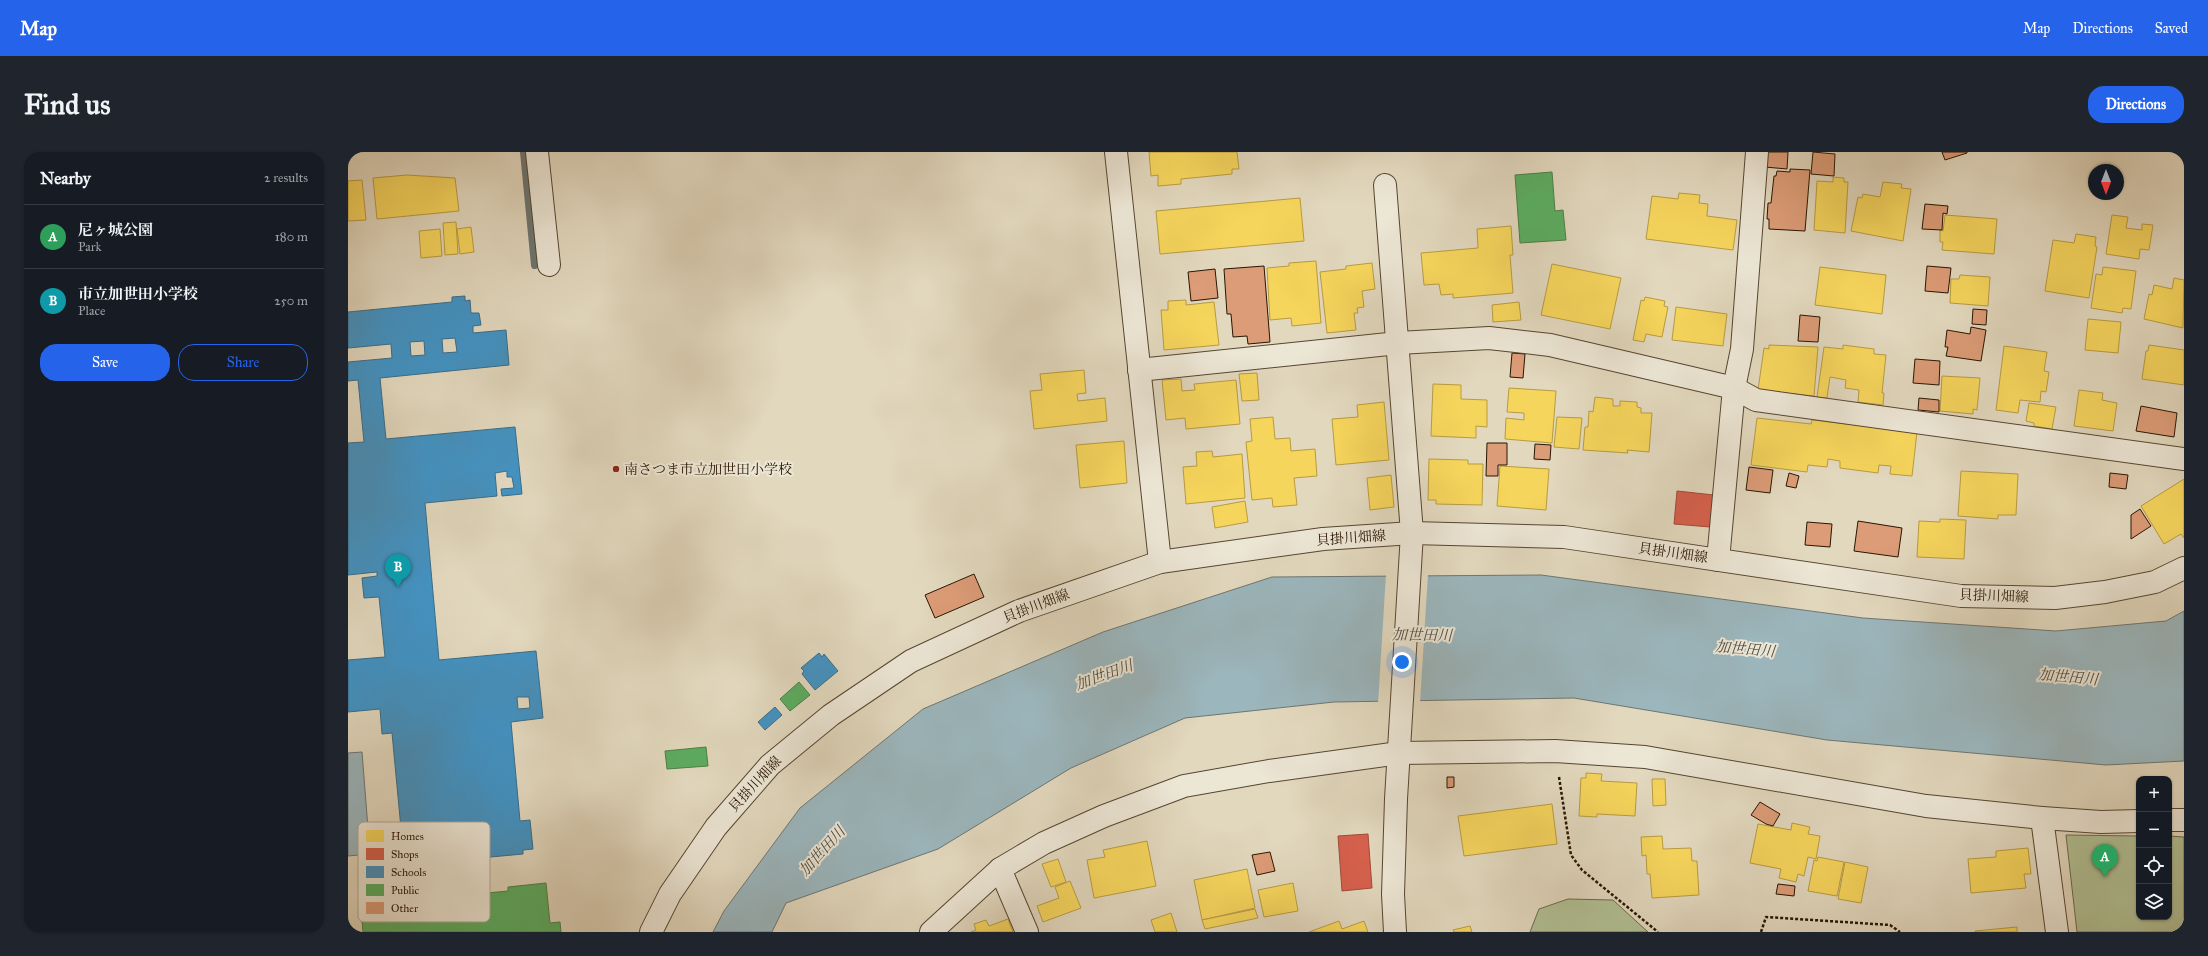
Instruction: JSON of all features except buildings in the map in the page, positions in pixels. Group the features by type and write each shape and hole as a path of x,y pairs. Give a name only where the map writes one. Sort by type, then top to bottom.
{"street":[{"path":"538,152 549,265"},
{"path":"1116,152 1160,562"},
{"path":"1718,560 1734,388 1742,349 1757,152"},
{"path":"1385,185 1412,542 1393,894 1395,932"},
{"path":"1139,370 1398,343 1489,338 1550,345 1734,388 1756,400 2184,459"},
{"name":"貝掛川畑線","path":"651,932 670,894 716,827 770,765 831,715 911,661 1019,611 1160,562 1323,539 1412,542 1564,537 1961,596 2055,598 2105,592 2155,582 2184,568"},
{"path":"931,932 1000,869 1044,843 1097,819 1184,786 1400,745 1555,751 1645,757 1926,806 2042,818 2101,822 2136,821"},
{"path":"2042,818 2056,932"},
{"path":"2172,820 2184,820"},
{"path":"1000,869 1027,932"}],"path":[{"path":"1555,751 1571,855 1582,870 1658,932"},
{"path":"1761,932 1766,917 1890,925 1900,932"}],"green space":[{"path":"2066,835 2136,836 2136,920 2172,920 2172,836 2184,837 2184,932 2077,932"},
{"path":"1568,899 1613,900 1648,932 1530,932 1539,909"}],"water":[{"name":"加世田川","path":"1541,575 1863,618 2056,631 2166,621 2184,611 2184,761 2106,765 1827,740 1574,698 1334,702 1185,718 1071,768 938,849 786,903 772,932 713,932 724,911 800,808 923,709 1103,632 1272,577"},
{"path":"362,752 367,822 358,822 358,855 348,856 348,753"}],"pier":[{"path":"1386,574 1428,574 1420,703 1378,704"}],"waterway":[{"path":"524,152 535,265"}],"place":[{"name":"南さつま市立加世田小学校","path":"616,469"},
{"name":"市立加世田小学校","path":"398,587"},
{"name":"尼ヶ城公園","path":"2105,877"}]}
